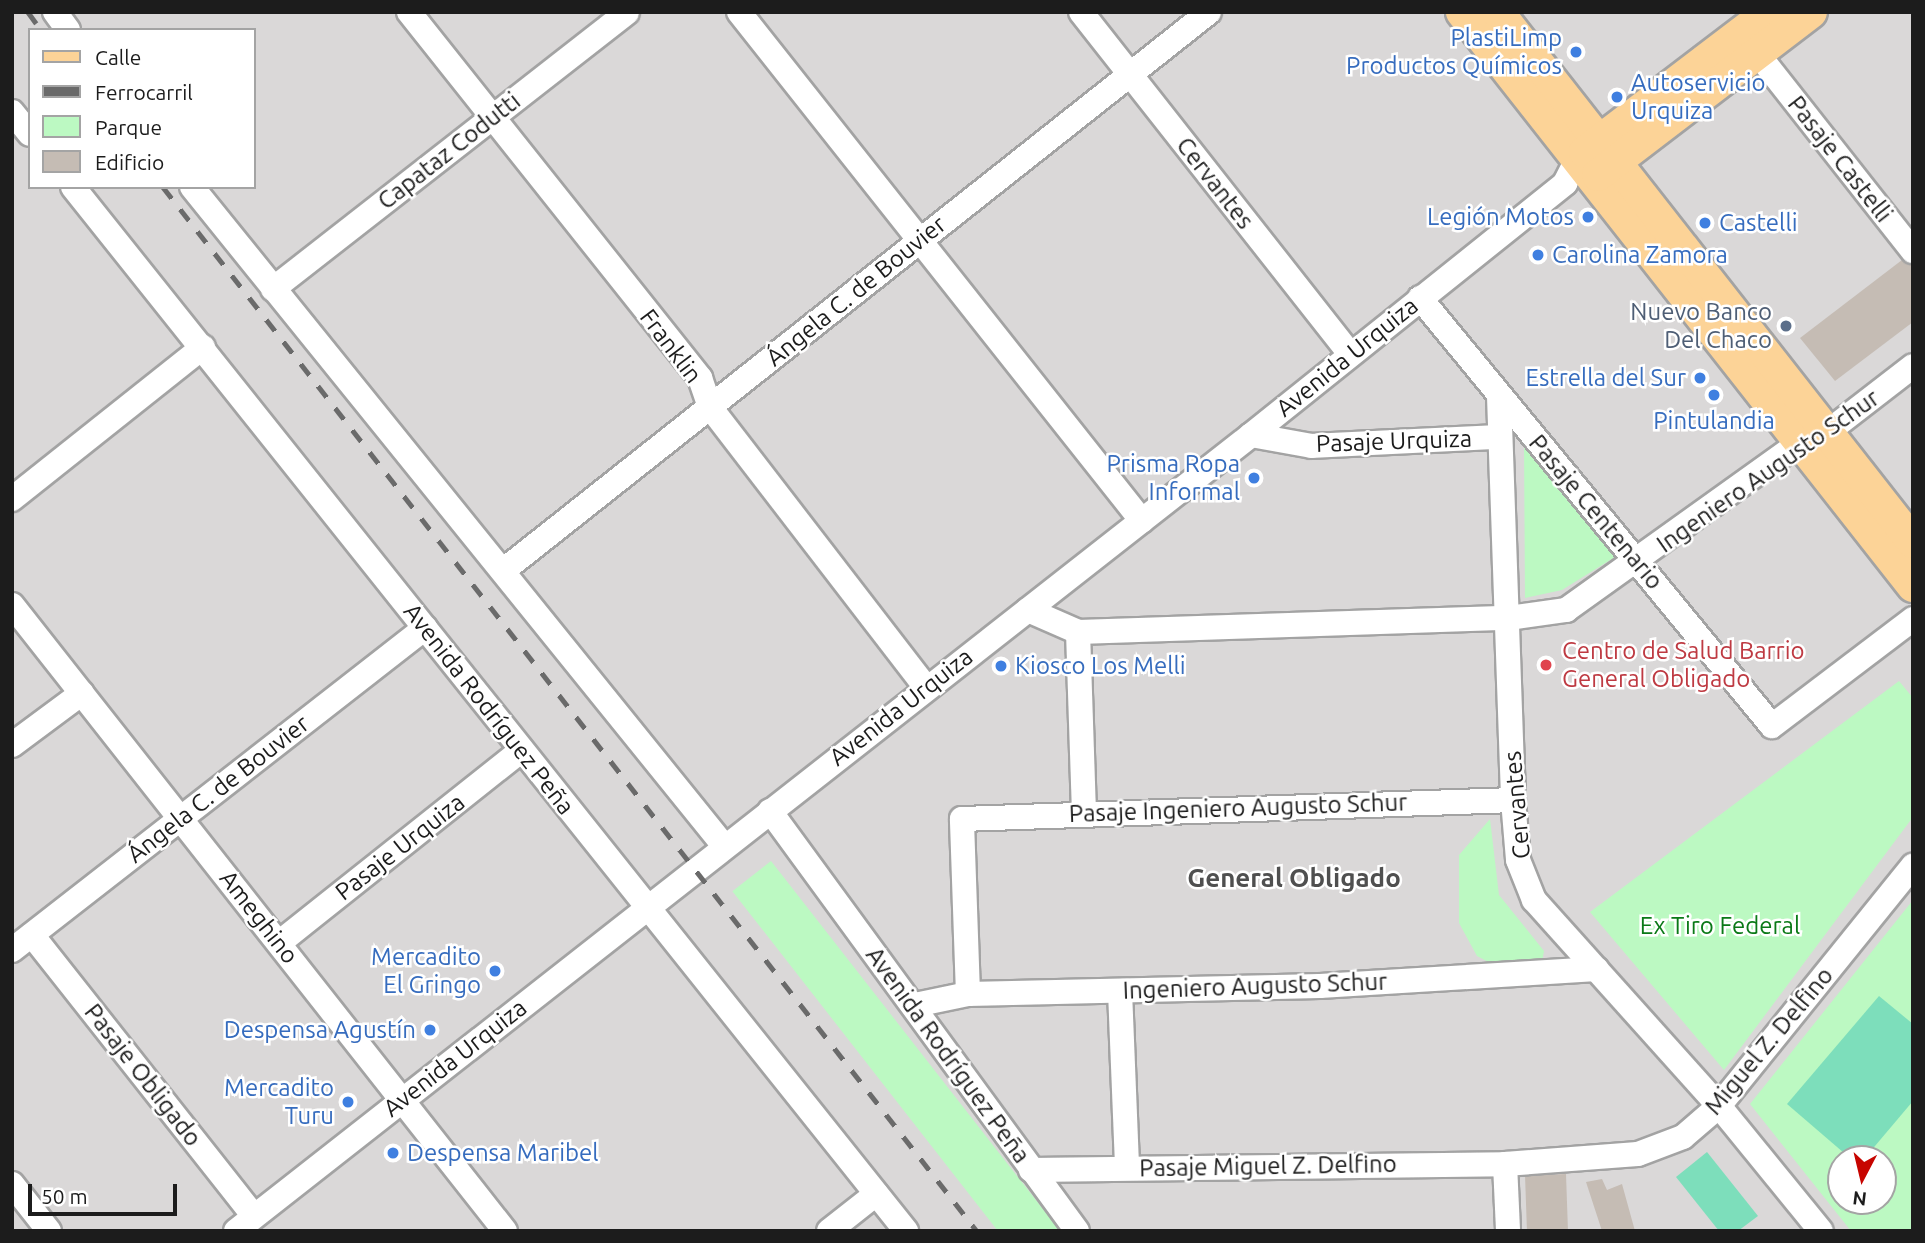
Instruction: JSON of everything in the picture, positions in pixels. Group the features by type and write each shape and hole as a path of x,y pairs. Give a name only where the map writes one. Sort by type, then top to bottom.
{"main road":[{"path":"1462,12 1815,437 1913,542"},
{"path":"1498,12 1591,165"},
{"name":"Avenida Urquiza","path":"1749,44 1769,12"},
{"name":"Avenida Urquiza","path":"1591,165 1749,44 1811,12"},
{"path":"1815,437 1913,586"}],"street":[{"path":"55,12 67,28"},
{"name":"Franklin","path":"409,12 700,378 710,407 925,686"},
{"name":"Capataz Codutti","path":"273,289 627,12"},
{"path":"739,12 1142,521"},
{"name":"Cervantes","path":"1081,12 1349,354"},
{"name":"Ángela C. de Bouvier","path":"504,570 1209,12"},
{"name":"Pasaje Castelli","path":"1749,44 1913,251"},
{"path":"12,112 28,132"},
{"name":"Avenida Urquiza","path":"245,1223 725,847 925,686 1142,521 1349,354 1591,165"},
{"name":"Avenida Rodríguez Peña","path":"76,189 204,347 645,909 906,1231"},
{"path":"194,189 504,570 725,847"},
{"name":"Pasaje Centenario","path":"1420,298 1772,726 1913,619"},
{"path":"12,499 204,347"},
{"name":"Ingeniero Augusto Schur","path":"1078,632 1507,618 1566,610 1638,564 1913,366"},
{"name":"Cervantes","path":"1499,396 1497,437 1518,860 1534,900 1719,1106 1821,1231"},
{"name":"Pasaje Urquiza","path":"1251,435 1312,446 1497,437"},
{"name":"Ameghino","path":"12,605 403,1098 505,1231"},
{"path":"1028,610 1078,632 1084,811"},
{"name":"Ángela C. de Bouvier","path":"12,950 425,628"},
{"path":"12,745 82,692"},
{"name":"Pasaje Urquiza","path":"279,943 522,750"},
{"name":"Pasaje Ingeniero Augusto Schur","path":"968,993 962,819 1084,811 1513,800"},
{"name":"Avenida Rodríguez Peña","path":"770,811 915,1005 1077,1231"},
{"name":"Miguel Z. Delfino","path":"1506,1164 1638,1154 1683,1137 1719,1106 1913,866"},
{"name":"Pasaje Obligado","path":"32,935 245,1223"},
{"name":"Ingeniero Augusto Schur","path":"915,1005 968,993 1120,990 1596,969"},
{"path":"1120,990 1127,1167"},
{"path":"1506,1164 1508,1231"},
{"name":"Pasaje Miguel Z. Delfino","path":"1031,1170 1506,1164"},
{"path":"12,1184 49,1231"},
{"path":"829,1231 876,1194"}],"shaded area":[{"path":"12,12 1913,12 1913,1231 12,1231"}],"green space":[{"path":"1524,441 1615,557 1562,590 1525,598"},
{"name":"Ex Tiro Federal","path":"1899,681 1913,698 1913,817 1724,1070 1590,912"},
{"path":"1490,819 1499,895 1544,951 1542,962 1496,966 1477,956 1459,923 1459,855"},
{"path":"771,861 1060,1231 998,1231 732,891"},
{"path":"1913,900 1913,1231 1851,1231 1838,1215 1897,1215 1897,1145 1827,1145 1827,1201 1750,1104"},
{"path":"1879,996 1913,1024 1913,1101 1876,1145 1835,1145 1787,1104"},
{"path":"1707,1152 1758,1216 1738,1231 1719,1231 1676,1177"}],"building":[{"path":"1902,260 1913,266 1913,322 1835,381 1800,338"},
{"path":"1566,1174 1568,1231 1527,1231 1525,1175"},
{"path":"1602,1179 1607,1190 1622,1184 1635,1231 1602,1231 1586,1182"}],"railway":[{"path":"28,12 40,28"},
{"path":"165,189 977,1231"}],"place":[{"name":"PlastiLimp Productos Químicos","path":"1576,52"},
{"name":"Autoservicio Urquiza","path":"1617,97"},
{"name":"Legión Motos","path":"1588,217"},
{"name":"Castelli","path":"1705,223"},
{"name":"Carolina Zamora","path":"1538,255"},
{"name":"Nuevo Banco Del Chaco","path":"1786,326"},
{"name":"Estrella del Sur","path":"1700,378"},
{"name":"Pintulandia","path":"1714,395"},
{"name":"Prisma Ropa Informal","path":"1254,478"},
{"name":"Centro de Salud Barrio General Obligado","path":"1546,665"},
{"name":"Kiosco Los Melli","path":"1001,666"},
{"name":"Mercadito El Gringo","path":"495,971"},
{"name":"Despensa Agustín","path":"430,1030"},
{"name":"Mercadito Turu","path":"348,1102"},
{"name":"Despensa Maribel","path":"393,1153"}],"district":[{"name":"General Obligado","path":"1294,878"}]}
